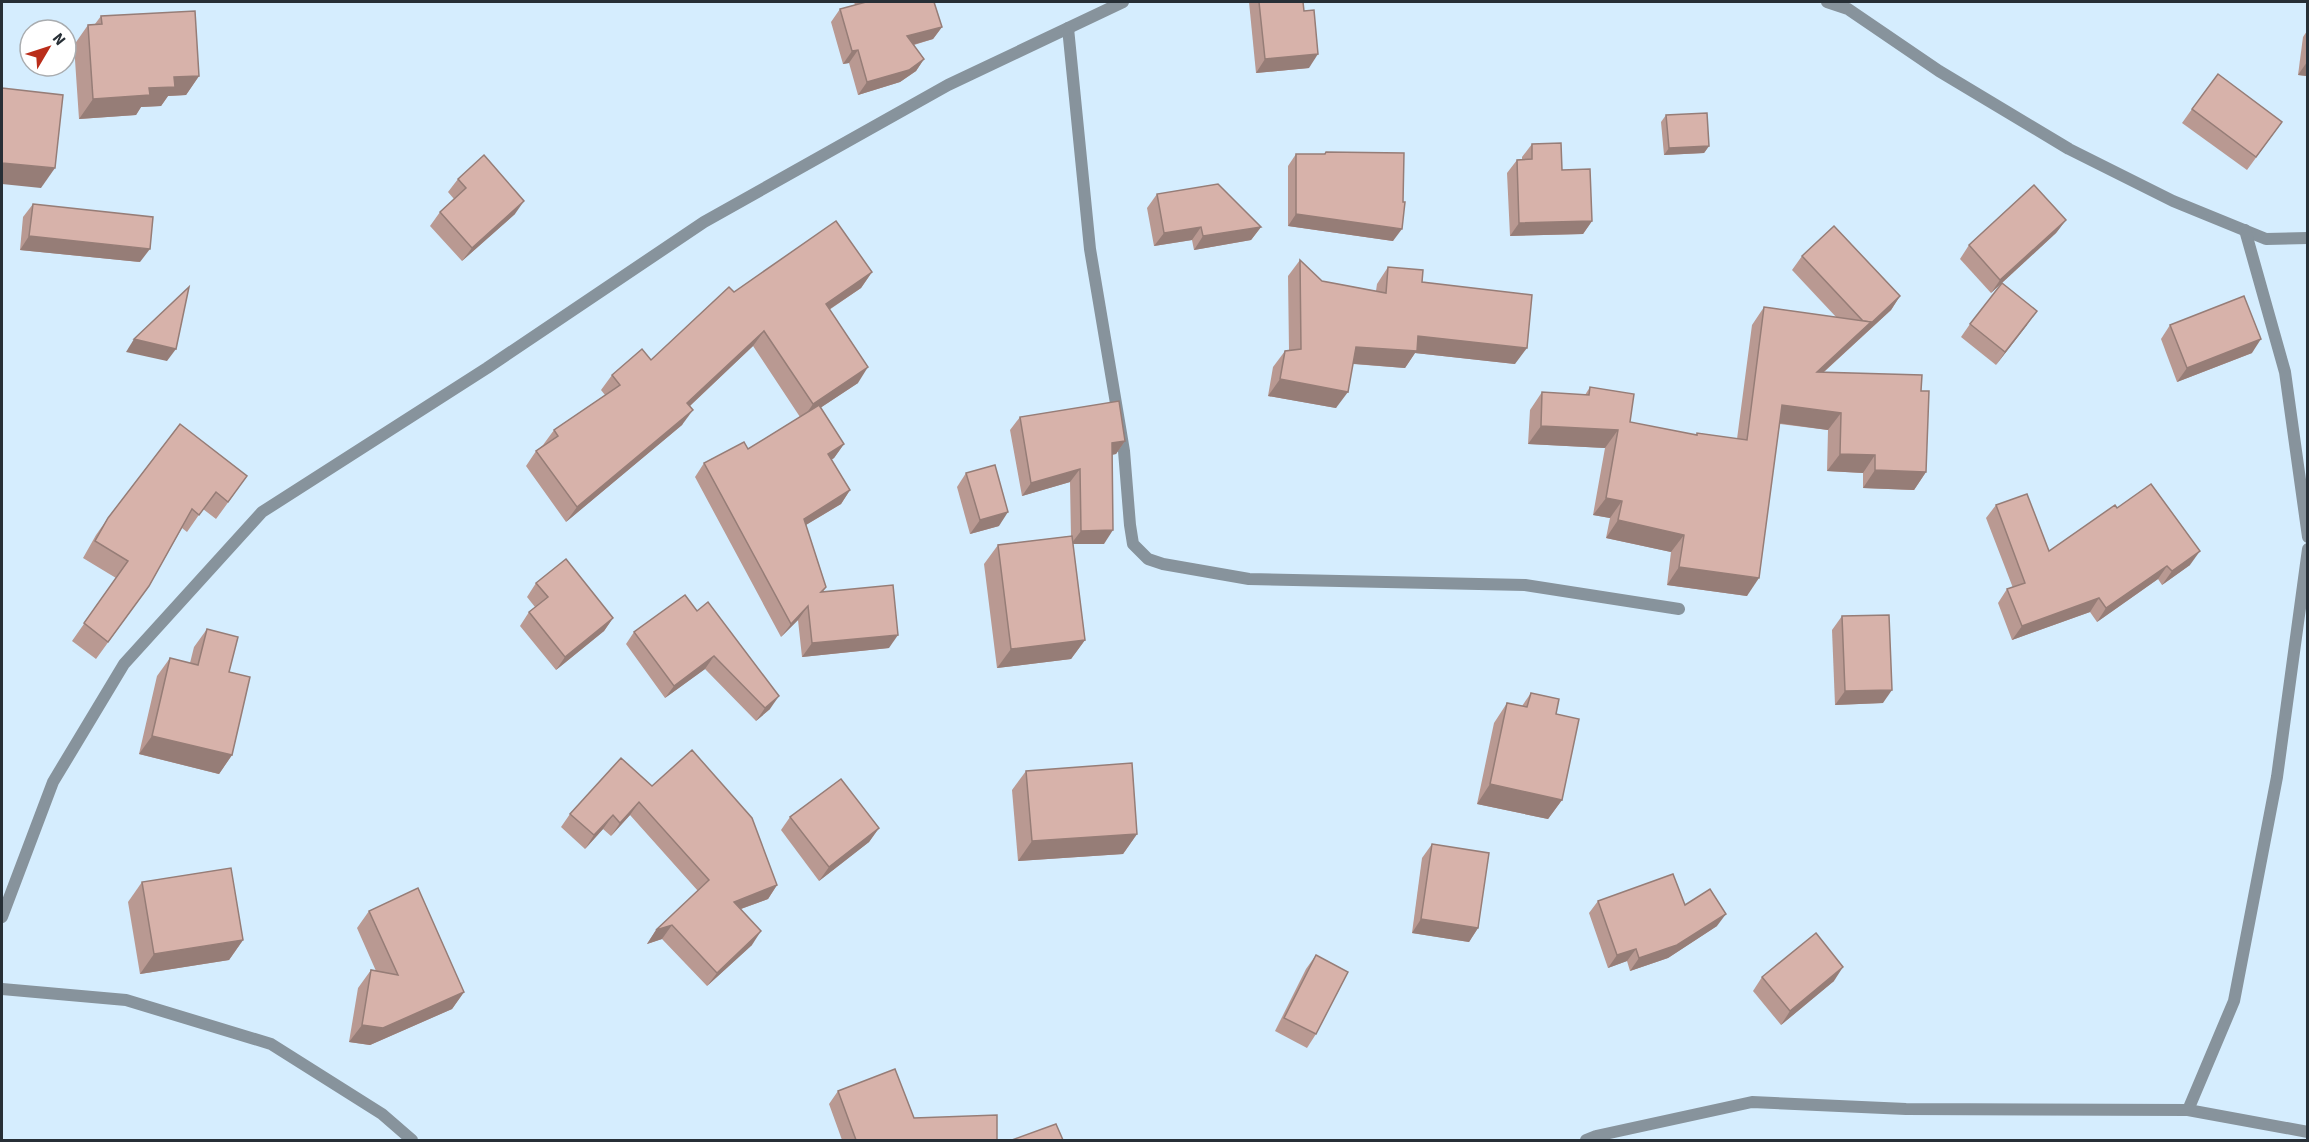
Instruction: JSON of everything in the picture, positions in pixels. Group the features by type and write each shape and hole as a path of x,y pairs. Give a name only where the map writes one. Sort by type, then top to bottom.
{"street":[{"path":"2,917 53,782 124,664 262,512 487,368 704,222 948,85 1123,2"},
{"path":"1827,2 1848,9 1939,71 2069,149 2173,201 2266,239 2307,238"},
{"path":"1068,28 1090,249 1124,452 1130,525 1133,544 1148,559 1163,564 1249,579 1525,585 1679,609"},
{"path":"2246,230 2285,372 2307,537"},
{"path":"2188,1110 2234,1001 2277,777 2307,549"},
{"path":"2,989 126,1000 271,1044 382,1114 412,1140"},
{"path":"1586,1140 1752,1102 1906,1109 2188,1110 2307,1132"}],"building":[{"path":"866,2 934,2 942,27 907,36 924,59 909,70 867,82 858,50 852,51 840,9"},
{"path":"1259,2 1303,2 1304,11 1314,10 1318,54 1265,59"},
{"path":"195,11 199,76 174,77 175,87 149,88 150,95 93,99 88,25 102,24 101,16"},
{"path":"2218,74 2282,122 2256,157 2192,109"},
{"path":"2,88 63,95 55,168 2,163"},
{"path":"1707,113 1709,146 1669,148 1666,115"},
{"path":"1561,143 1562,170 1590,169 1592,221 1519,223 1517,160 1532,159 1532,144"},
{"path":"1326,152 1404,153 1403,202 1405,202 1402,229 1296,214 1296,154 1325,154"},
{"path":"484,155 524,201 472,248 440,212 466,188 458,179"},
{"path":"1218,184 1261,227 1203,236 1201,227 1164,233 1157,194"},
{"path":"2034,185 2066,220 2000,280 1969,245"},
{"path":"33,204 153,217 150,249 29,236"},
{"path":"836,221 872,272 826,304 868,367 813,404 764,331 687,403 693,410 577,507 536,451 558,436 554,430 620,385 612,375 642,349 651,360 729,287 734,292"},
{"path":"1834,226 1900,296 1868,326 1871,322 1863,321 1802,256"},
{"path":"1300,260 1322,281 1386,293 1388,267 1423,270 1422,282 1532,295 1527,348 1418,336 1417,351 1356,347 1348,392 1280,379 1285,351 1301,349"},
{"path":"2002,283 2037,311 2005,352 1970,324"},
{"path":"189,287 176,349 134,339"},
{"path":"2244,296 2261,339 2187,368 2170,325"},
{"path":"1764,307 1871,322 1817,372 1922,375 1921,391 1929,391 1926,472 1875,470 1875,455 1840,454 1841,413 1782,405 1759,578 1679,567 1684,535 1618,520 1622,501 1606,498 1618,430 1541,426 1542,392 1589,395 1590,387 1634,394 1630,422 1697,435 1697,433 1747,440"},
{"path":"1119,401 1125,441 1112,443 1113,530 1081,531 1080,469 1031,483 1020,417"},
{"path":"819,405 844,444 828,454 850,490 804,519 826,587 821,592 893,585 898,635 812,643 808,606 791,624 704,463 744,442 748,449"},
{"path":"180,424 247,476 228,502 216,492 199,515 192,509 149,586 108,642 84,623 128,561 95,541 108,518"},
{"path":"995,465 1008,512 980,520 966,473"},
{"path":"2151,484 2200,551 2172,571 2167,566 2106,608 2099,598 2022,626 2007,589 2025,583 1996,505 2027,494 2049,551 2115,505 2117,508"},
{"path":"1072,536 1085,640 1011,649 998,545"},
{"path":"566,559 613,618 565,657 529,612 548,597 536,583"},
{"path":"685,595 697,611 708,602 779,696 765,708 714,656 674,686 634,632"},
{"path":"1889,615 1892,690 1845,691 1842,616"},
{"path":"207,629 238,637 229,672 250,677 232,755 152,736 170,658 198,665"},
{"path":"1531,693 1559,699 1556,714 1579,719 1562,800 1490,784 1507,703 1527,707"},
{"path":"692,750 752,818 777,885 734,902 761,931 717,973 672,925 656,930 709,880 639,802 620,823 613,815 594,835 570,814 621,758 652,786"},
{"path":"1132,763 1137,834 1032,841 1026,771"},
{"path":"841,779 879,828 829,867 790,817"},
{"path":"1432,844 1489,853 1478,928 1421,919"},
{"path":"231,868 243,940 154,954 142,882"},
{"path":"1673,874 1685,905 1710,889 1726,914 1677,945 1639,958 1636,949 1617,955 1598,901"},
{"path":"418,888 464,992 383,1028 362,1025 371,970 398,975 369,911"},
{"path":"1816,933 1843,967 1790,1011 1762,977"},
{"path":"1316,955 1348,972 1316,1034 1284,1018"},
{"path":"895,1069 914,1118 997,1115 997,1140 856,1140 838,1091"},
{"path":"1056,1124 1063,1140 1012,1140"}]}
